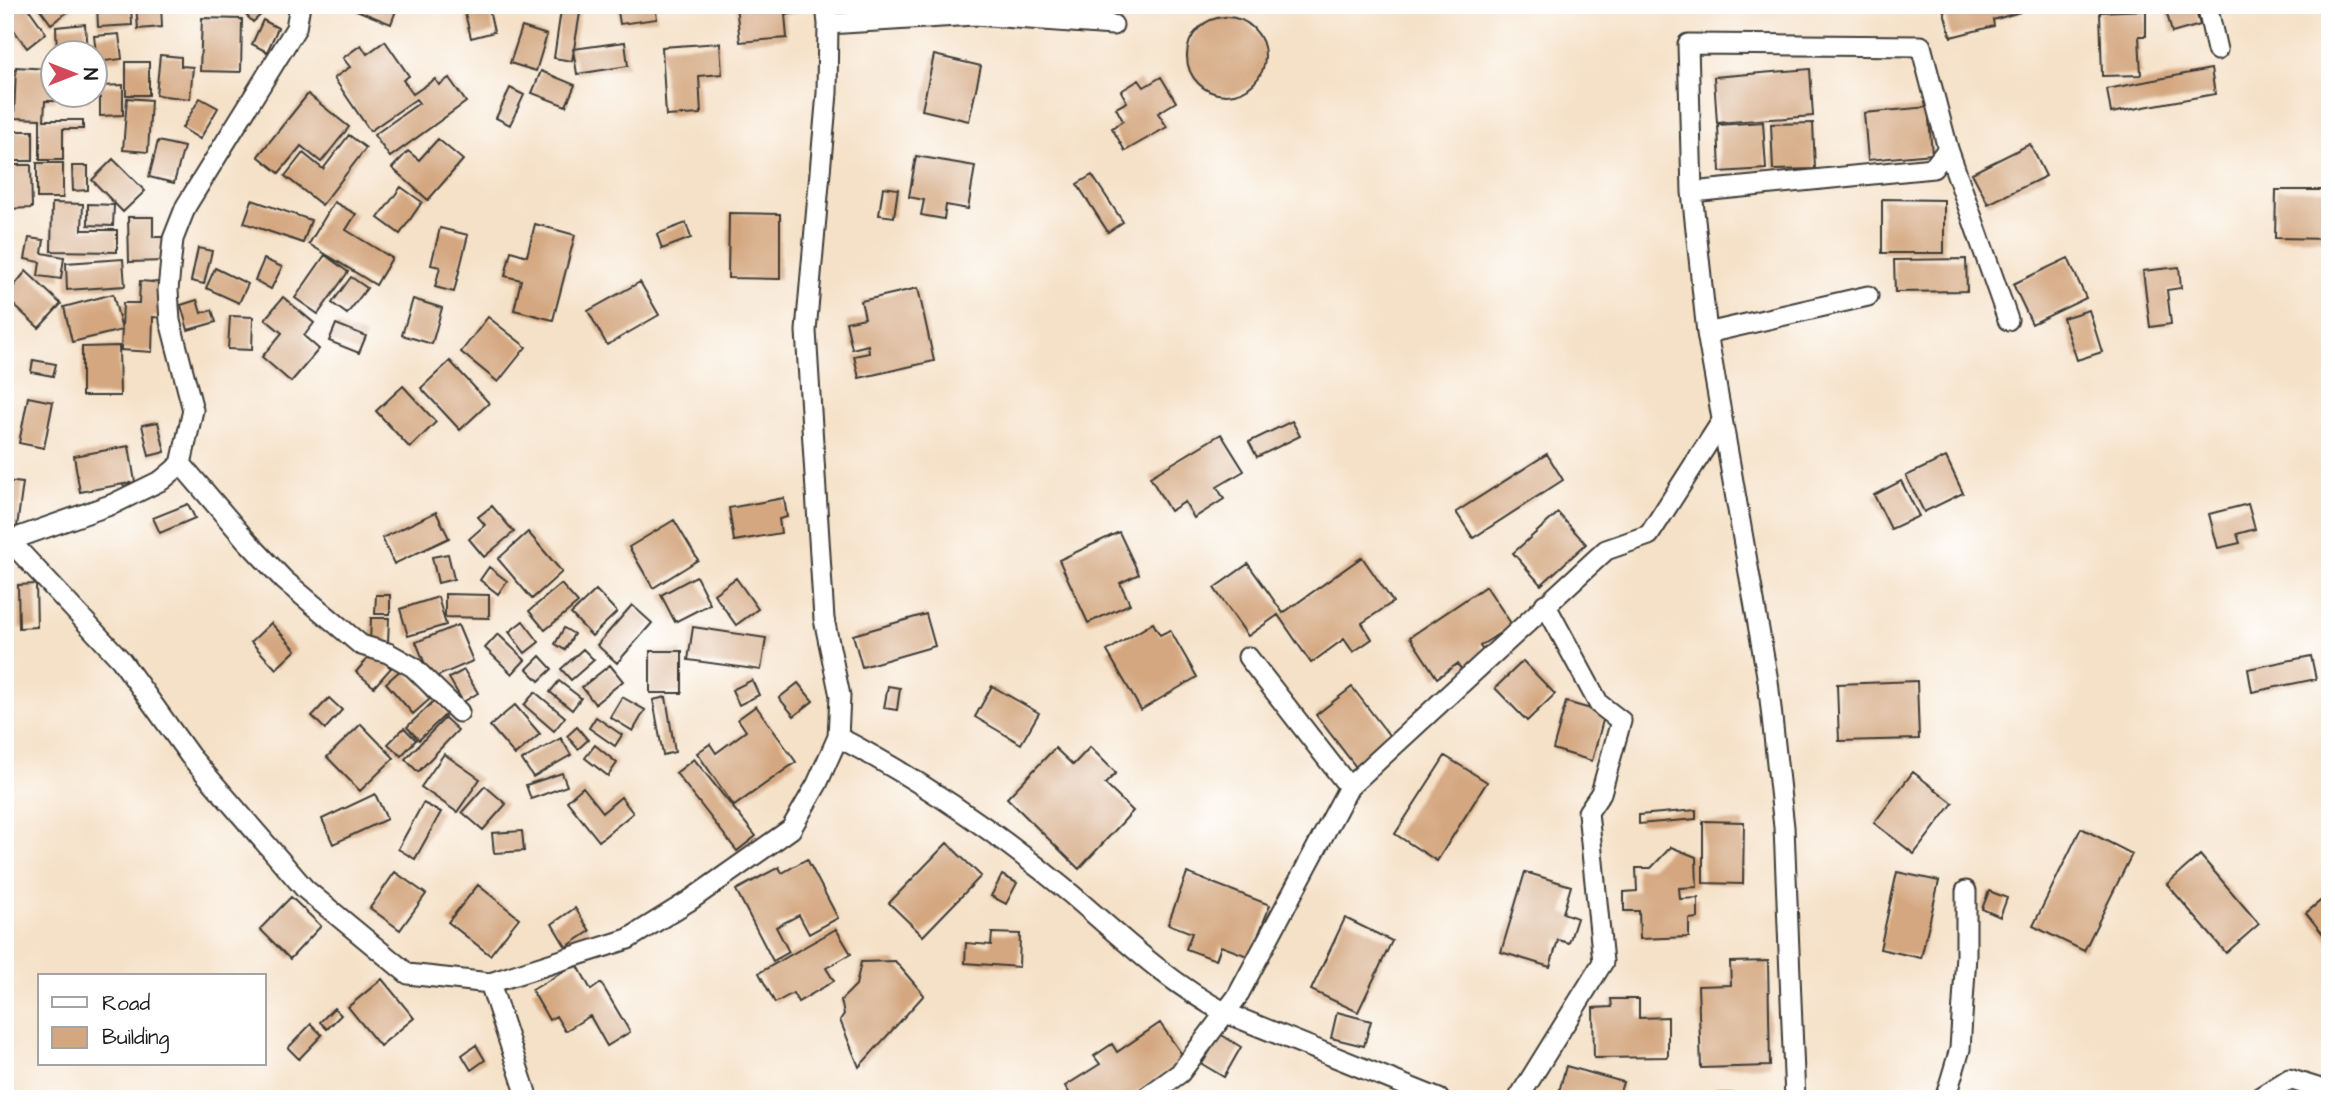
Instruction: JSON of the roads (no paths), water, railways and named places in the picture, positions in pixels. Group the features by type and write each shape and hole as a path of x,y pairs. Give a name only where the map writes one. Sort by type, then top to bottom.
{"street":[{"path":"300,5 296,28 186,206 173,239 168,290 170,321 192,410 181,464 162,480 113,504 7,541 121,660 190,756 305,889 408,974 489,983 628,939 747,862 792,829 817,785 838,737 840,696 824,619 806,331 827,93 827,15 974,15 1113,25"},
{"path":"2207,5 2217,50"},
{"path":"1796,1099 1784,827 1768,681 1707,333 1692,192 1688,44 1921,46 1948,149 2008,320"},
{"path":"1692,192 1933,168 1948,149"},
{"path":"1707,333 1868,296"},
{"path":"1144,1099 1180,1073 1226,1013 1349,786 1605,550 1649,535 1722,421"},
{"path":"181,464 284,580 361,645 388,653 413,667 460,712"},
{"path":"1518,1099 1604,962 1588,813 1601,793 1621,722 1599,704 1545,604"},
{"path":"1248,657 1349,786"},
{"path":"838,737 884,761 995,835 1070,893 1168,979 1226,1013 1439,1099"},
{"path":"1944,1099 1960,1049 1966,956 1966,891"},
{"path":"489,983 528,1099"},
{"path":"2257,1099 2289,1079 2330,1092"}]}
